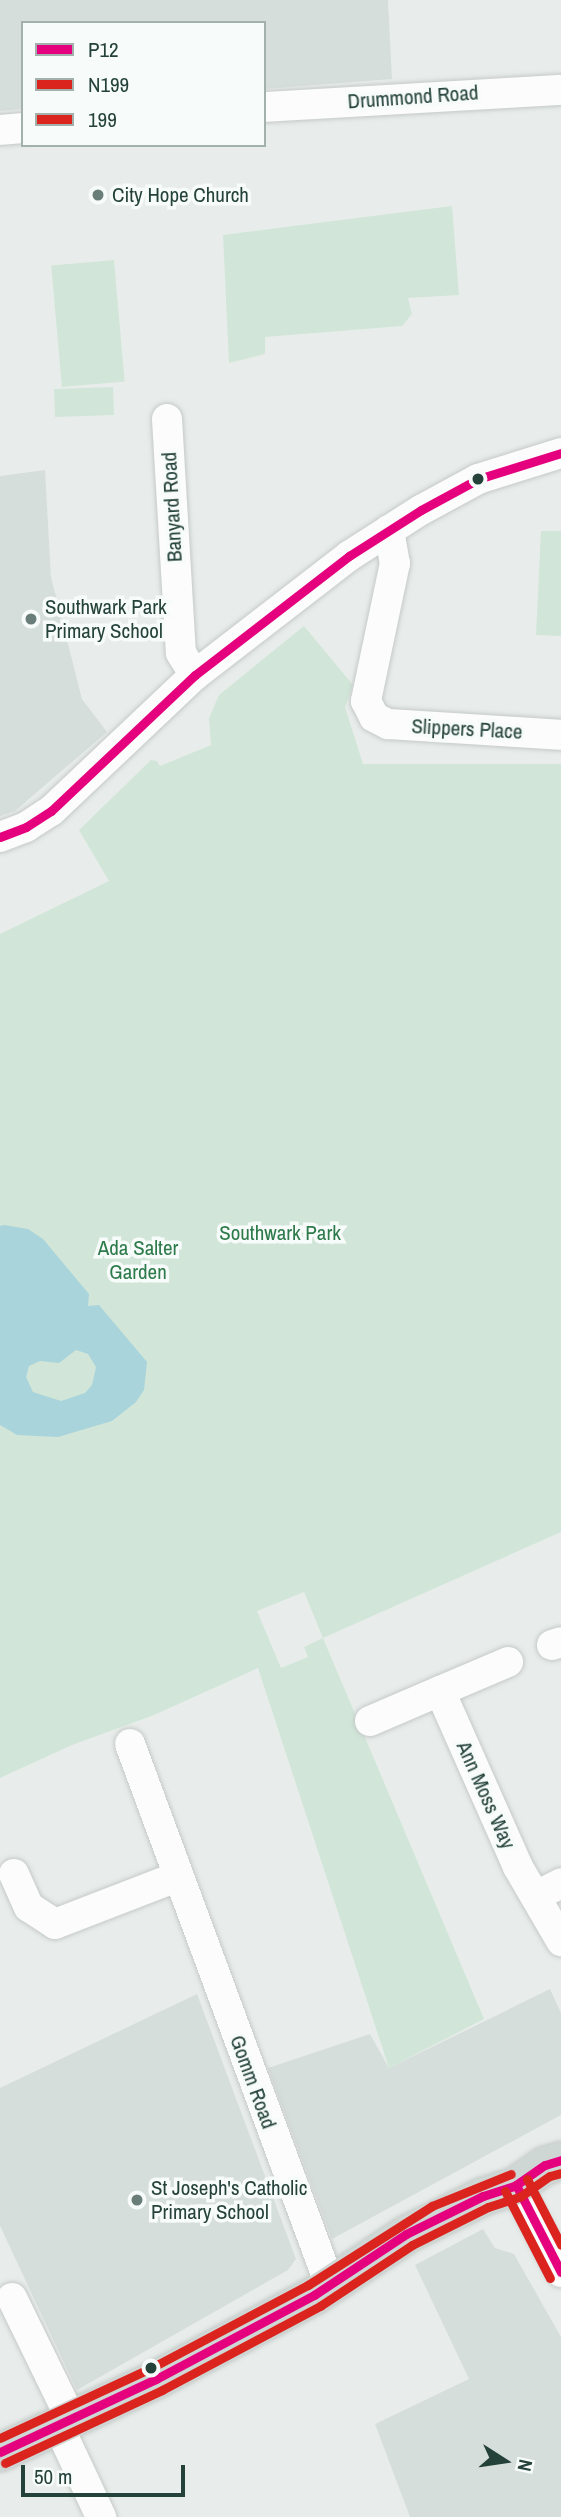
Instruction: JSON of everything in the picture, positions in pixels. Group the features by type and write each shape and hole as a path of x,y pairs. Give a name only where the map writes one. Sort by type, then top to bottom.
{"main road":[{"path":"516,2185 545,2165 561,2160"},
{"path":"0,2452 156,2379 330,2285 427,2223 483,2196 516,2185 561,2183"}],"street":[{"name":"Drummond Road","path":"266,107 561,90"},
{"path":"0,131 21,128"},
{"name":"Banyard Road","path":"167,419 181,653 195,675"},
{"path":"0,837 26,827 51,811 195,675 349,556 478,479 561,453"},
{"name":"Slippers Place","path":"389,530 395,563 366,701 374,717 388,724 561,734"},
{"path":"370,1721 508,1662"},
{"name":"Ann Moss Way","path":"440,1691 518,1867 549,1889 561,1941"},
{"name":"Gomm Road","path":"130,1744 330,2285"},
{"path":"14,1874 29,1906 55,1924 177,1877"},
{"path":"516,2185 557,2248"},
{"path":"12,2298 101,2517"}],"shaded area":[{"path":"0,0 388,0 392,79 266,89 266,21 21,21 21,109 0,111"},
{"name":"Southwark Park Primary School","path":"45,470 51,577 82,699 107,732 15,811 0,816 0,476"},
{"path":"550,1989 561,2013 561,2115 332,2239 268,2068 370,2034 389,2068"},
{"name":"St Joseph's Catholic Primary School","path":"197,1994 296,2259 288,2270 77,2390 0,2226 0,2088"},
{"path":"483,2229 495,2248 514,2254 561,2337 561,2517 410,2517 375,2424 469,2379 415,2265"}],"green space":[{"path":"452,206 459,295 408,298 412,314 402,326 265,337 265,354 229,363 223,235"},
{"path":"114,260 125,382 62,387 51,265"},
{"path":"113,387 114,415 55,417 54,389"},
{"path":"541,531 561,531 561,636 536,635"},
{"name":"Southwark Park","path":"304,626 353,685 345,707 363,764 561,764 561,1532 323,1638 484,2019 389,2068 258,1668 154,1715 72,1745 0,1778 0,934 109,881 79,830 151,760 157,761 160,766 211,745 209,718 219,695","holes":["304,1592 323,1638 304,1647 308,1657 281,1668 257,1611"]}],"water":[{"path":"0,1226 28,1229 43,1239 89,1294 88,1306 99,1305 147,1362 144,1390 136,1402 112,1421 58,1437 17,1435 0,1425","holes":["76,1350 88,1354 96,1367 92,1385 85,1393 61,1401 33,1392 26,1377 29,1366 40,1361 59,1363"]}],"transit line":[{"name":"P12","path":"0,837 26,827 51,811 195,675 349,556 421,510 478,479 561,453"},
{"name":"P12","path":"0,2452 156,2379 314,2295 406,2234 483,2196 516,2185 545,2165 561,2160"},
{"name":"N199","path":"5,2463 162,2390 320,2306 412,2245 488,2207 521,2196 550,2176 561,2173"},
{"name":"199","path":"0,2438 151,2368 308,2285 432,2206 511,2174"},
{"name":"199","path":"527,2179 561,2245"},
{"name":"P12","path":"516,2185 561,2272"},
{"name":"N199","path":"505,2191 550,2278"}],"place":[{"name":"City Hope Church","path":"98,195"},
{"name":"Southwark Park Primary School","path":"31,619"},
{"name":"St Joseph's Catholic Primary School","path":"137,2200"}],"park label":[{"name":"Ada Salter Garden","path":"138,1260"}]}
